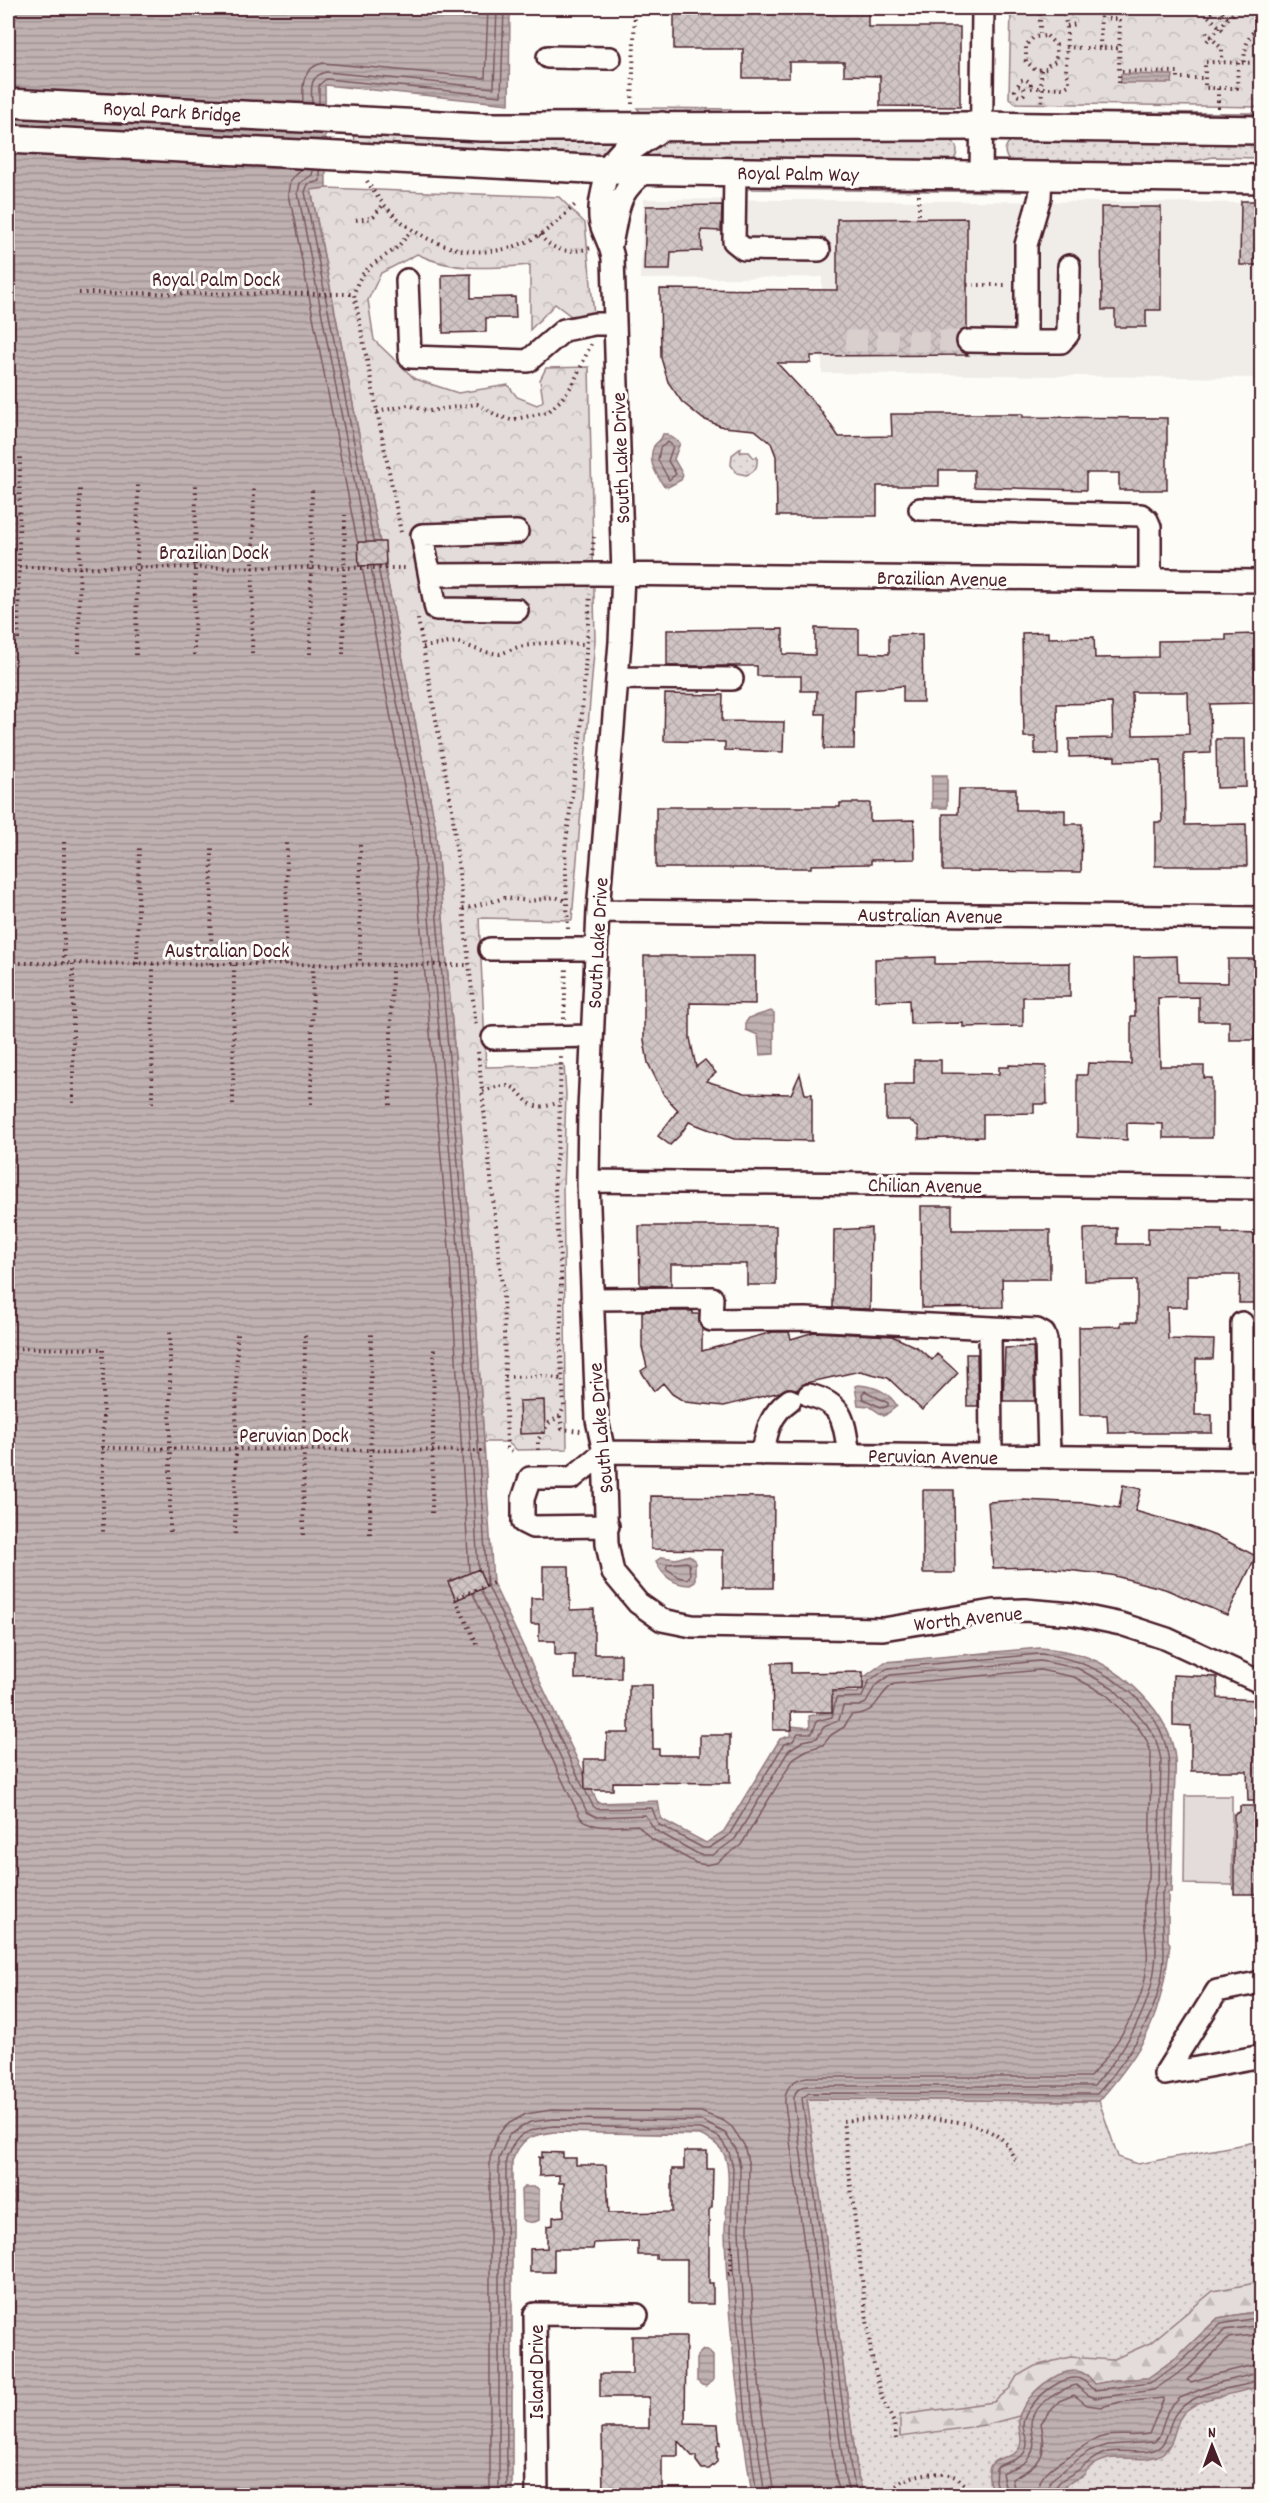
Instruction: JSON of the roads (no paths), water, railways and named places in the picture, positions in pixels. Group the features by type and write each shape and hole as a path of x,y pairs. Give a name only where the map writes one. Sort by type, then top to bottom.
{"main road":[{"name":"Royal Park Bridge","path":"8,103 481,127 663,125"},
{"path":"608,170 625,151 663,125 1262,130"},
{"name":"Royal Park Bridge","path":"8,139 335,157"},
{"name":"Royal Palm Way","path":"335,157 646,171 1262,179"}],"street":[{"path":"981,176 983,8"},
{"path":"548,57 610,58"},
{"name":"South Lake Drive","path":"608,170 600,215 601,246 615,324 623,575 598,911 592,1036 588,1181 592,1299 597,1420 602,1442 608,1526 607,1544 614,1573 638,1604 662,1620"},
{"name":"South Lake Drive","path":"601,246 623,192 632,181 646,171"},
{"path":"735,172 734,241 744,249 819,250"},
{"path":"1026,342 1026,245 1040,197 1041,176"},
{"path":"968,341 1061,342 1068,334 1069,266"},
{"path":"407,280 410,357 528,361 564,330 594,324 615,324"},
{"path":"920,509 1142,515 1150,526 1150,580"},
{"path":"517,532 422,535 420,577 436,609 517,610"},
{"name":"Brazilian Avenue","path":"420,577 591,574 1262,581"},
{"path":"617,678 732,679"},
{"name":"Australian Avenue","path":"598,911 1262,918"},
{"path":"490,949 596,950"},
{"path":"482,1039 562,1035 592,1036"},
{"name":"Chilian Avenue","path":"588,1181 1262,1188"},
{"path":"592,1299 712,1298 711,1320 806,1319 1037,1330 1044,1334 1046,1340 1048,1457"},
{"path":"1242,1323 1252,1459"},
{"path":"990,1329 991,1456"},
{"path":"764,1454 767,1428 772,1417 799,1398 823,1398 835,1406 844,1420 849,1455"},
{"path":"602,1442 572,1478 530,1478 523,1499 524,1522 533,1527 608,1526"},
{"name":"Peruvian Avenue","path":"602,1442 764,1454 1252,1459"},
{"name":"Worth Avenue","path":"662,1620 711,1627 883,1629 993,1611 1025,1610 1073,1614 1121,1624 1167,1639 1262,1683"},
{"path":"1262,1983 1217,1991 1165,2074 1262,2056"},
{"name":"Island Drive","path":"537,2496 536,2314 637,2315"}],"water":[{"path":"8,8 510,8 509,104 325,85 326,188 311,190 435,824 472,1257 493,1583 598,1803 658,1801 661,1819 706,1843 724,1831 780,1739 790,1736 791,1726 810,1728 809,1716 828,1712 830,1692 858,1693 863,1678 885,1662 1040,1648 1081,1655 1097,1661 1128,1681 1154,1709 1171,1742 1175,1769 1171,1892 1168,1892 1168,1941 1170,1944 1162,1992 1149,2029 1140,2046 1129,2064 1099,2101 807,2099 858,2476 864,2495 752,2495 731,2331 725,2232 728,2172 727,2162 720,2147 700,2135 554,2132 527,2139 519,2147 512,2161 512,2495 8,2496"},
{"path":"1121,74 1173,75 1172,83 1121,83"},
{"path":"663,434 667,434 680,443 674,459 683,475 681,480 668,487 663,485 655,471 651,457 654,446"},
{"path":"932,775 947,775 947,808 932,808"},
{"path":"771,1011 774,1013 774,1054 760,1055 758,1035 746,1030 746,1022 749,1018"},
{"path":"855,1386 880,1391 890,1397 897,1406 884,1416 869,1406 858,1405"},
{"path":"689,1555 695,1560 695,1582 690,1585 669,1579 656,1561 662,1557 676,1559"},
{"path":"524,2187 536,2187 539,2190 539,2220 537,2221 528,2222 522,2219 521,2190"},
{"path":"1261,2311 1261,2385 1205,2400 1187,2410 1179,2419 1171,2443 1163,2453 1143,2459 1114,2458 1100,2462 1068,2484 1058,2495 995,2495 990,2487 989,2469 996,2460 1017,2451 1021,2442 1018,2423 1020,2414 1035,2391 1051,2379 1060,2374 1077,2371 1085,2374 1095,2384 1148,2378 1177,2357 1218,2318"},
{"path":"703,2350 707,2350 713,2356 713,2381 706,2386 697,2381 697,2356"}],"tunnel":[{"path":"846,341 968,341"}]}
